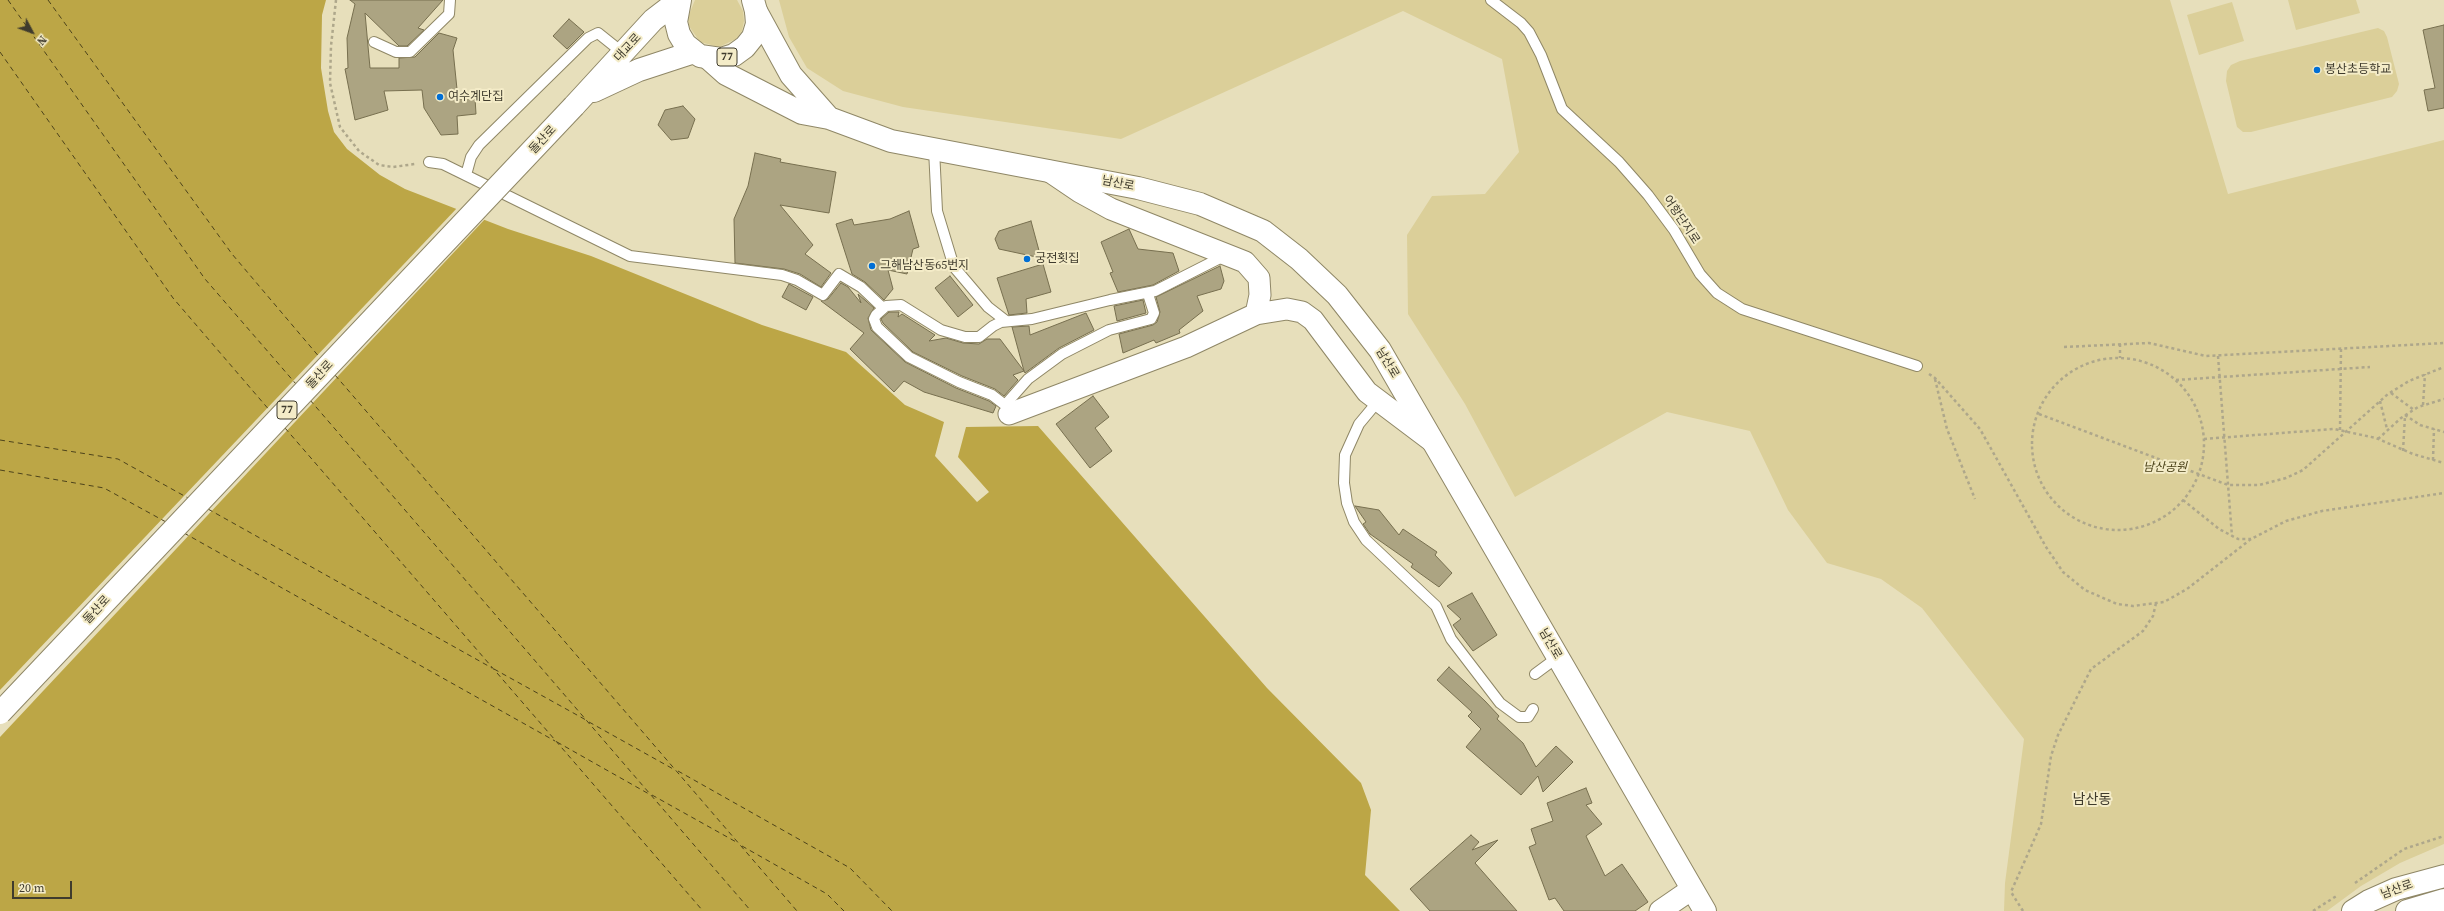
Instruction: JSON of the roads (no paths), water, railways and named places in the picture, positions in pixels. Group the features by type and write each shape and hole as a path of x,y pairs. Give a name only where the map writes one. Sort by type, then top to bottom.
{"street":[{"name":"대교로","path":"577,103 662,12 679,0"},
{"name":"대교로","path":"679,0 676,22 679,34 685,44 701,55 721,59 734,55 745,48 753,37 757,24 754,5"},
{"path":"754,5 788,69 829,118"},
{"name":"대교로","path":"577,103 609,83 639,70 701,55"},
{"name":"남산로","path":"701,55 726,74 802,113 829,118 891,141 1138,188 1200,204 1244,221 1282,244 1319,276 1359,322 1380,350 1705,911"},
{"name":"돌산로","path":"0,714 577,103"},
{"path":"1047,170 1080,192 1111,209 1244,262 1259,278 1260,295 1256,314"},
{"path":"1007,410 1186,347 1256,314 1287,309 1307,316 1317,325 1361,385 1432,441"},
{"name":"남산로","path":"2353,911 2369,901 2396,889 2444,876"},
{"path":"1660,911 1692,889"},
{"name":"남산로","path":"2407,911 2444,900"}],"lane":[{"path":"374,42 396,52 410,52 449,14 450,0"},
{"name":"어항단지로","path":"1491,0 1521,23 1528,32 1541,55 1562,109 1619,162 1648,195 1674,230 1700,274 1717,293 1742,308 1917,366"},
{"path":"466,175 471,156 479,145 588,38 598,33 623,53"},
{"path":"934,149 937,211 954,267 988,307 1006,321"},
{"path":"429,162 443,164 630,256 782,275 797,280 823,295 840,274 862,287 883,308"},
{"path":"1148,294 1154,313 1151,319 1109,330 1062,354 1028,379 1007,410 984,390 960,382 909,357 881,331 875,323 876,315 883,308 891,305 901,305 941,330 965,337 979,337 993,326 1006,321 1032,320 1110,300 1148,294 1227,254"},
{"path":"1379,400 1359,424 1345,455 1344,483 1354,522 1366,540 1436,606 1451,639 1504,708 1513,715 1523,718 1528,717 1533,709"},
{"path":"1535,674 1558,657"}],"place":[{"name":"봉산초등학교","path":"2317,70"},
{"name":"여수계단집","path":"440,97"},
{"name":"궁전횟집","path":"1027,259"},
{"name":"그해남산동65번지","path":"872,266"}],"district":[{"name":"남산동","path":"2092,800"}],"park label":[{"name":"남산공원","path":"2165,468"}]}
